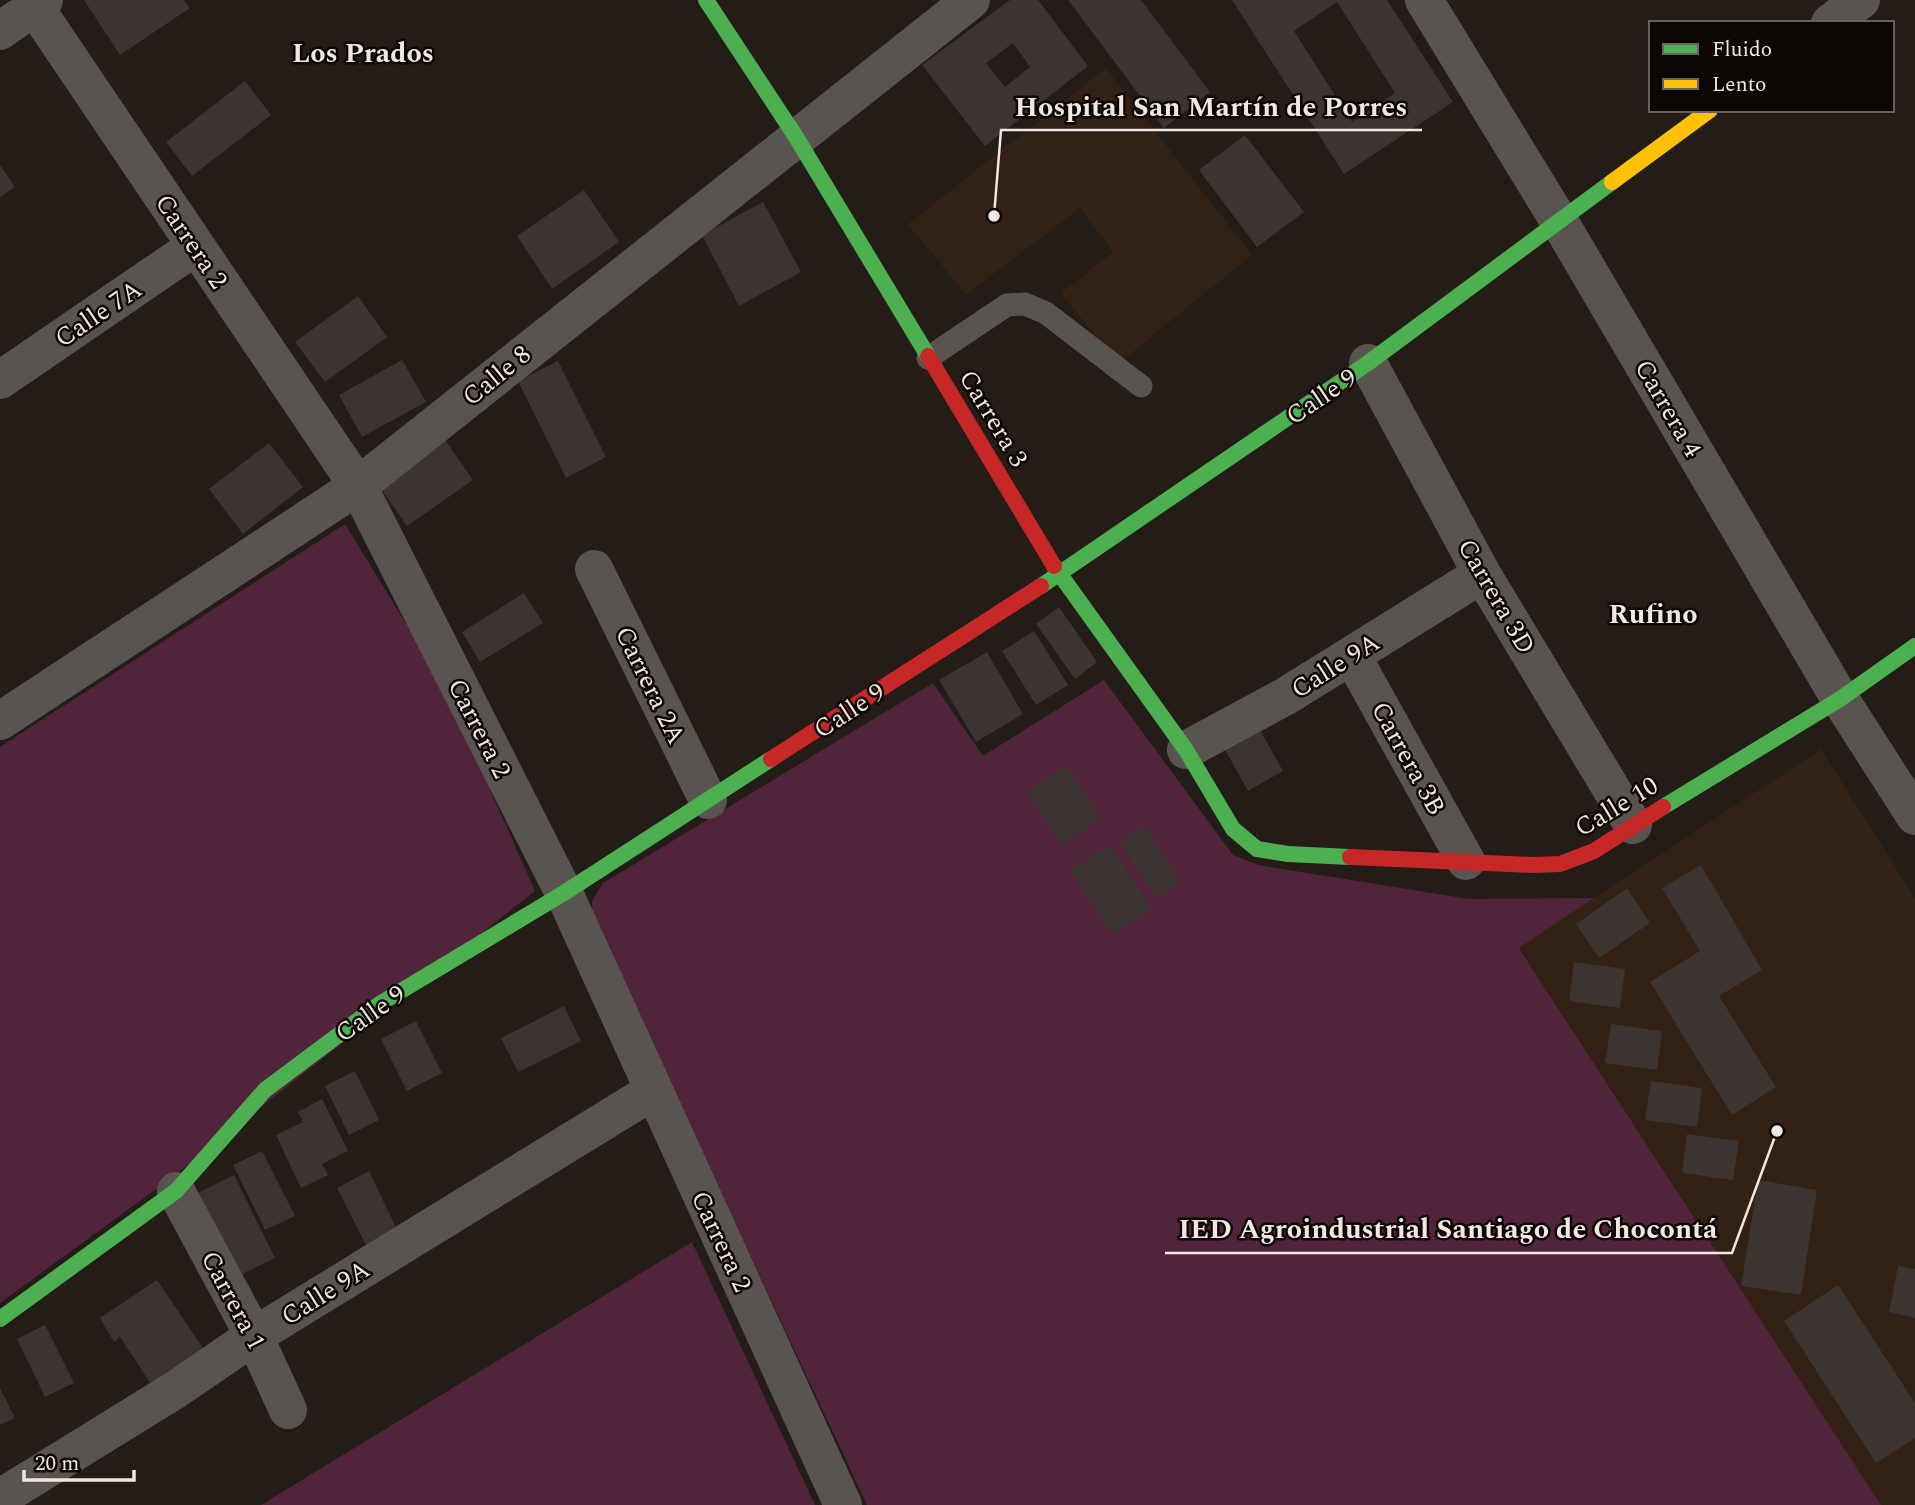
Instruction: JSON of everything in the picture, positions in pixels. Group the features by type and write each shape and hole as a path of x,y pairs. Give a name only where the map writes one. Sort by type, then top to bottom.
{"street":[{"name":"Carrera 3","path":"706,0 796,137 1059,574 1186,750 1233,829 1257,849"},
{"name":"Calle 8","path":"0,721 358,486 971,0"},
{"name":"Carrera 4","path":"1424,0 1559,221 1840,699 1915,816"},
{"path":"1832,21 1861,0"},
{"path":"0,31 36,2"},
{"name":"Carrera 2","path":"36,2 358,486 564,893 843,1505"},
{"name":"Calle 9","path":"0,1319 176,1191 265,1090 381,1003 564,893 1059,574 1368,363 1707,112"},
{"name":"Calle 7A","path":"0,380 196,246"},
{"name":"Carrera 3D","path":"1368,363 1482,574 1633,825"},
{"name":"Carrera 2A","path":"594,569 708,800"},
{"name":"Calle 9A","path":"1186,750 1286,696 1482,574"},
{"name":"Calle 10","path":"1257,849 1288,854 1560,864 1594,851 1840,699 1915,646"},
{"name":"Carrera 3B","path":"1352,656 1466,860"},
{"name":"Calle 9A","path":"0,1498 175,1390 254,1335 653,1091"},
{"name":"Carrera 1","path":"176,1191 254,1335 288,1410"}],"lane":[{"path":"928,358 1007,305 1026,304 1046,313 1141,386"}],"shaded area":[{"path":"1106,68 1252,255 1118,364 1061,293 1113,252 1080,208 966,295 908,224"},
{"path":"345,524 444,686 535,891 170,1179 0,1303 0,747"},
{"path":"1104,680 1233,855 1258,865 1469,899 1594,898 1519,948 1881,1505 867,1505 593,920 592,901 603,883 933,683 983,756"},
{"path":"1821,749 1915,898 1915,1505 1881,1505 1519,947"},
{"path":"692,1242 815,1505 261,1505"}],"building":[{"path":"84,0 184,0 190,8 120,55"},
{"path":"1010,0 1038,0 1088,66 985,146 922,65","holes":["1013,43 1030,67 1005,87 986,63"]},
{"path":"1068,0 1141,0 1210,92 1164,128"},
{"path":"1232,0 1387,0 1453,102 1344,174","holes":["1337,2 1395,93 1352,122 1294,31"]},
{"path":"245,81 271,115 192,176 166,142"},
{"path":"1245,135 1304,212 1257,247 1199,170"},
{"path":"0,165 15,187 0,197"},
{"path":"584,190 619,242 552,289 517,236"},
{"path":"763,202 801,272 739,306 702,235"},
{"path":"358,296 387,337 325,382 295,342"},
{"path":"402,360 426,402 362,437 339,395"},
{"path":"558,361 606,457 566,478 518,381"},
{"path":"443,437 473,480 407,526 377,483"},
{"path":"269,443 303,487 243,534 209,489"},
{"path":"524,593 543,623 480,662 462,632"},
{"path":"1059,607 1097,662 1075,679 1036,624"},
{"path":"1034,631 1068,685 1036,705 1002,651"},
{"path":"987,652 1023,714 976,742 939,680"},
{"path":"1254,719 1283,771 1248,791 1219,739"},
{"path":"1066,766 1101,818 1061,845 1027,792"},
{"path":"1143,825 1181,882 1158,899 1119,842"},
{"path":"1109,845 1151,908 1112,933 1070,871"},
{"path":"1701,865 1762,970 1719,996 1776,1087 1732,1115 1650,982 1700,951 1662,888"},
{"path":"1627,888 1650,923 1599,958 1576,924"},
{"path":"1574,962 1625,969 1620,1008 1569,1001"},
{"path":"564,1006 581,1041 518,1072 501,1038"},
{"path":"416,1021 442,1073 407,1091 381,1039"},
{"path":"1611,1024 1662,1031 1657,1070 1605,1063"},
{"path":"355,1071 379,1120 349,1135 325,1086"},
{"path":"1651,1081 1702,1088 1697,1127 1645,1120"},
{"path":"322,1099 348,1151 322,1164 328,1175 301,1188 276,1135 303,1122 298,1112"},
{"path":"1687,1134 1739,1141 1733,1180 1682,1173"},
{"path":"262,1151 295,1216 265,1230 233,1165"},
{"path":"369,1171 398,1232 367,1247 337,1188"},
{"path":"234,1175 275,1258 236,1277 196,1194"},
{"path":"1758,1180 1817,1190 1801,1295 1741,1286"},
{"path":"1898,1266 1915,1269 1915,1318 1889,1312"},
{"path":"157,1280 209,1357 157,1393 120,1337 114,1342 100,1318"},
{"path":"1838,1285 1915,1403 1915,1438 1876,1463 1784,1321"},
{"path":"45,1325 74,1383 45,1397 17,1339"},
{"path":"0,1388 15,1418 0,1425"}],"traffic: fast":[{"path":"706,0 796,137 928,356"},
{"path":"1041,586 1368,363 1612,182"},
{"path":"1054,566 1186,750 1233,829 1257,849 1288,854 1350,857"},
{"path":"1663,807 1840,699 1915,646"},
{"path":"0,1319 176,1191 265,1090 381,1003 564,893 771,759"}],"traffic: slow":[{"path":"1612,182 1707,112"}],"traffic: jam":[{"path":"928,356 1054,566"},
{"path":"771,759 1041,586"},
{"path":"1350,857 1560,864 1594,851 1663,807"}],"place":[{"name":"Hospital San Martín de Porres","path":"994,216"},
{"name":"IED Agroindustrial Santiago de Chocontá","path":"1777,1131"}],"district":[{"name":"Los Prados","path":"363,52"},
{"name":"Rufino","path":"1653,613"}]}
